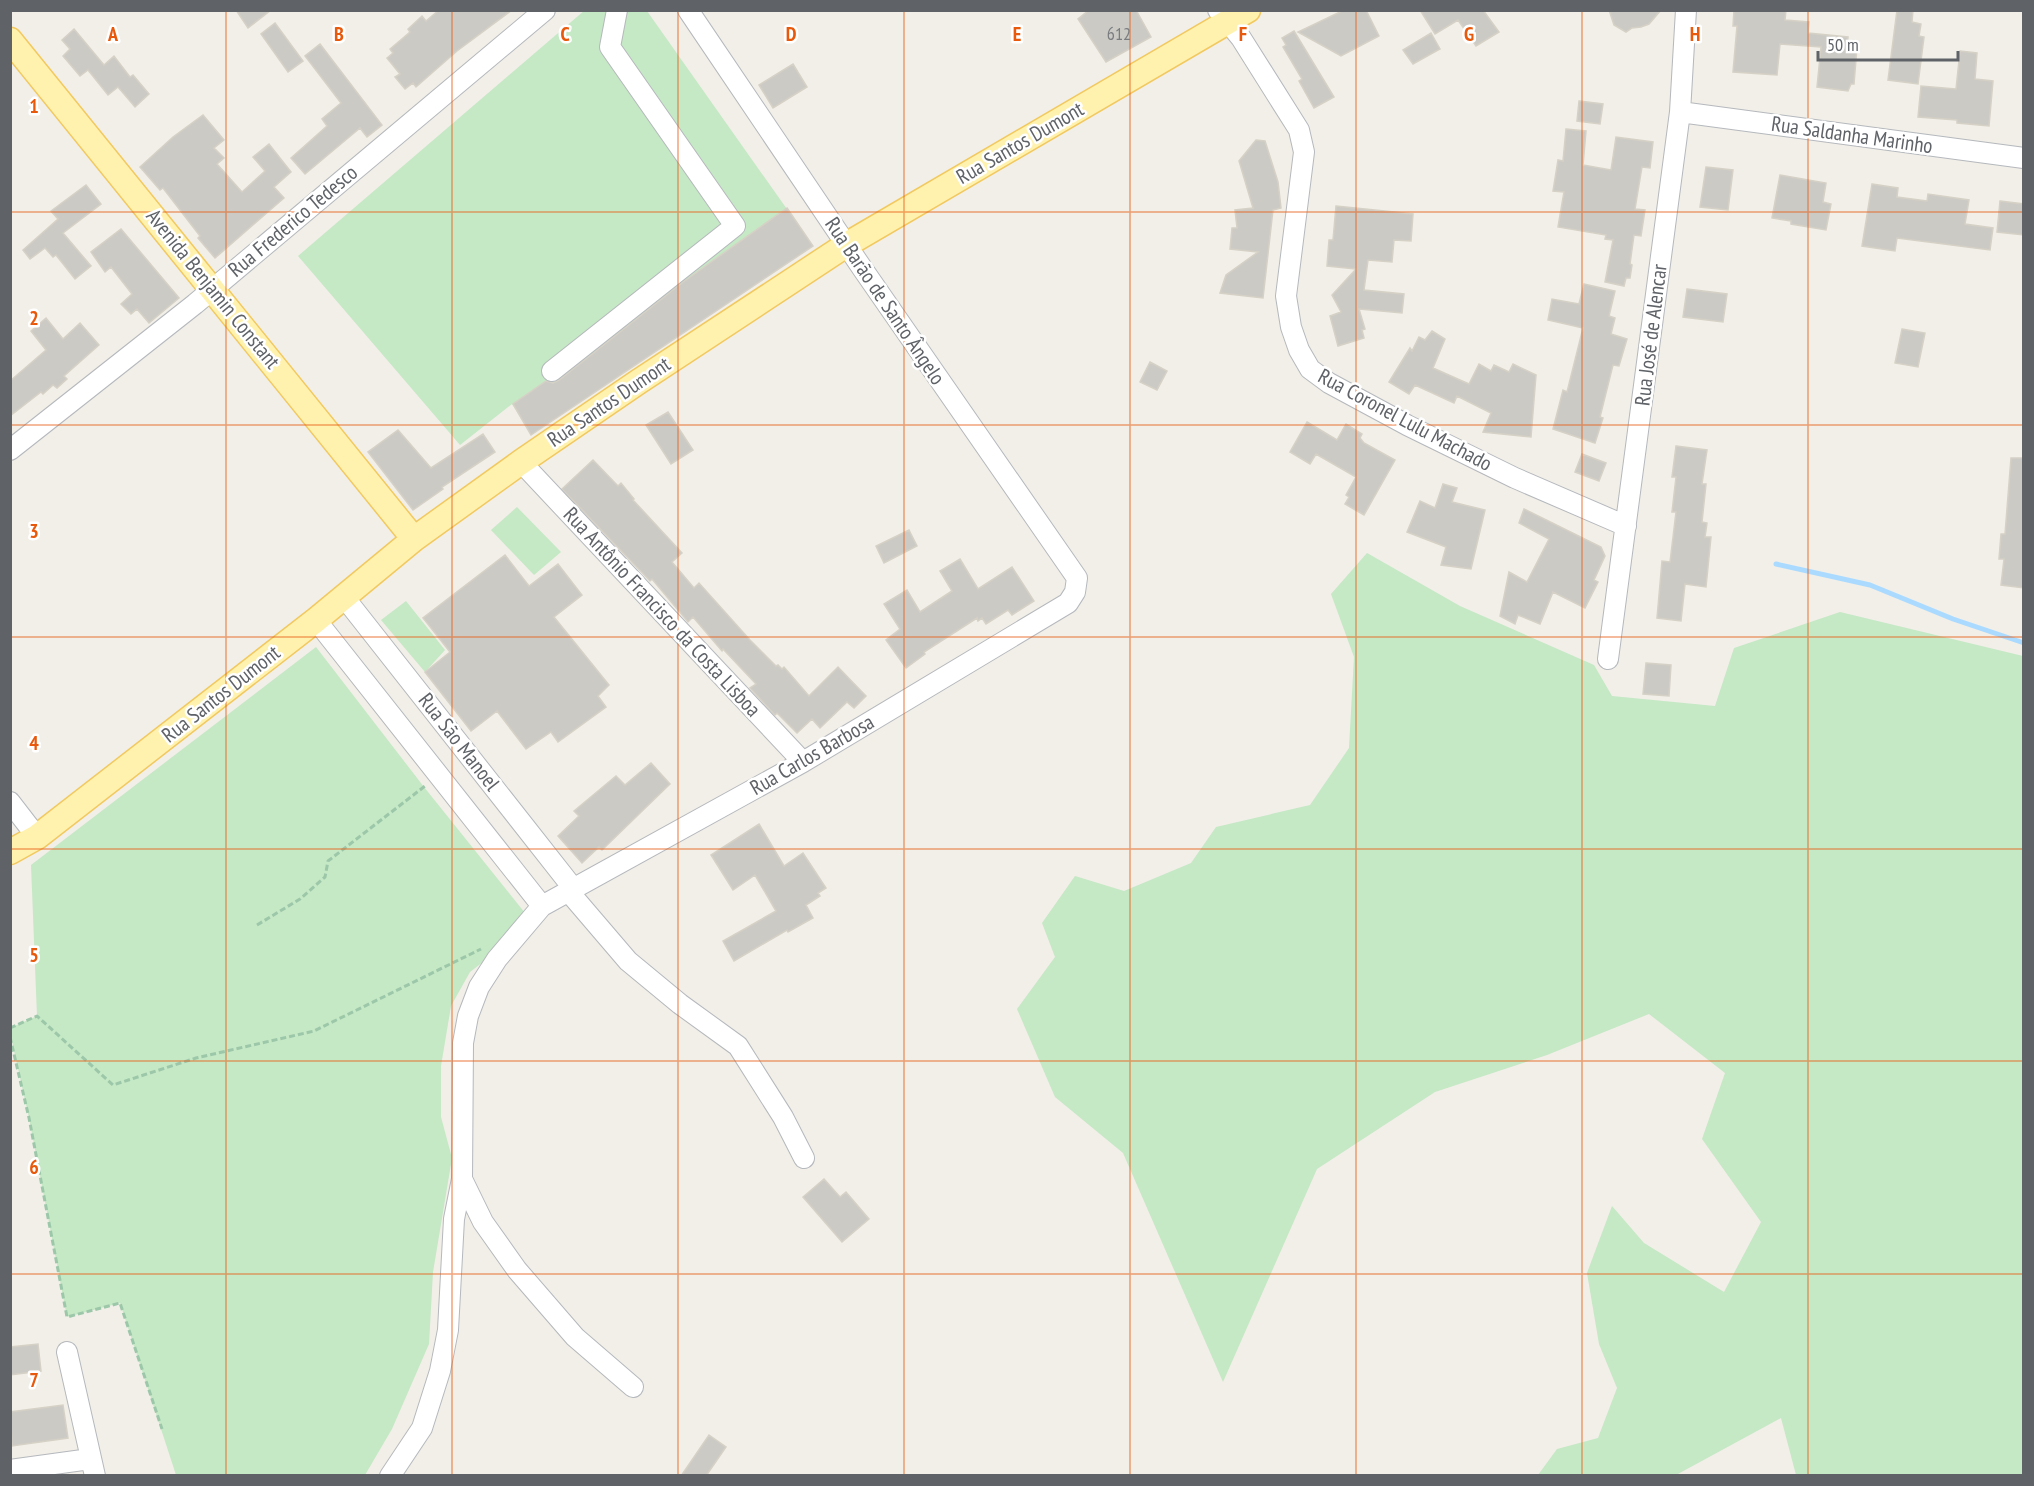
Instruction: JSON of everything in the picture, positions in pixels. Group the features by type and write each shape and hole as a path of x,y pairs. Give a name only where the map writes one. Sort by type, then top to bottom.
{"main road":[{"name":"Rua Santos Dumont","path":"10,852 37,837 316,620 414,539 521,462 846,244 1231,14"},
{"name":"Avenida Benjamin Constant","path":"10,40 414,539"}],"street":[{"name":"Rua Frederico Tedesco","path":"10,450 212,289 545,10"},
{"path":"552,371 735,226 610,47 617,10"},
{"name":"Rua Barão de Santo Ângelo","path":"688,10 846,244 1077,578 1075,592"},
{"name":"Rua José de Alencar","path":"1608,659 1680,112 1686,10"},
{"name":"Rua Coronel Lulu Machado","path":"1231,14 1241,38 1299,130 1304,152 1286,296 1291,327 1299,350 1310,369 1329,383 1407,425 1515,478 1626,526"},
{"name":"Rua Saldanha Marinho","path":"1680,112 2024,158"},
{"name":"Rua Antônio Francisco da Costa Lisboa","path":"521,462 803,762"},
{"name":"Rua Carlos Barbosa","path":"542,906 803,762 1068,603 1075,592"},
{"name":"Rua São Manoel","path":"344,597 628,961 680,1004 738,1046 783,1117 804,1158"},
{"name":"Rua São Manoel","path":"316,620 542,906"},
{"path":"10,802 37,837"},
{"path":"390,1476 422,1428 440,1371 448,1330 453,1220 462,1179 461,1084 463,1043 468,1016 479,987 497,959 542,906"},
{"path":"462,1179 483,1222 517,1270 575,1336 633,1387"},
{"path":"10,1470 88,1465 67,1352"}],"path":[{"path":"257,926 300,899 325,877 328,861 424,787 433,768"},
{"path":"10,1028 37,1016 112,1085 196,1058 314,1031 483,948"},
{"path":"10,1037 29,1118 67,1317 120,1303 162,1429"}],"green space":[{"path":"585,10 647,11 813,246 531,435 512,404 460,445 298,256"},
{"path":"517,507 561,552 534,575 491,530"},
{"path":"1367,553 1460,606 1594,665 1612,696 1715,706 1734,648 1840,612 2023,656 2023,1475 1796,1475 1781,1418 1676,1475 1538,1475 1557,1449 1598,1438 1617,1388 1599,1344 1587,1273 1612,1206 1644,1243 1724,1292 1761,1222 1702,1139 1725,1073 1649,1014 1547,1055 1435,1092 1317,1169 1223,1382 1123,1153 1055,1097 1017,1009 1055,957 1042,923 1075,876 1124,891 1191,863 1216,827 1310,805 1349,748 1354,657 1331,594"},
{"path":"406,601 445,650 425,672 381,620"},
{"path":"316,647 533,923 470,972 451,1006 441,1066 441,1117 452,1158 433,1272 429,1344 392,1429 365,1475 176,1475 120,1303 67,1317 10,1028 37,1016 31,865"}],"building":[{"path":"236,10 271,10 248,28"},
{"path":"439,10 512,10 457,51 416,87 413,83 405,89 395,77 400,74 387,58 393,53 390,49 410,32 408,29 422,16 426,21"},
{"path":"1089,10 1136,10 1151,37 1106,62 1078,19"},
{"path":"1344,10 1366,10 1379,36 1341,56 1298,32"},
{"path":"1420,10 1483,10 1499,32 1476,46 1458,20 1435,34"},
{"path":"1609,10 1661,10 1649,24 1632,28 1626,32 1614,25"},
{"path":"1734,10 1786,10 1785,20 1809,22 1808,33 1848,37 1847,46 1857,47 1854,84 1851,84 1848,91 1817,87 1821,47 1780,44 1777,75 1733,72 1737,26 1733,26"},
{"path":"1897,10 1913,10 1912,22 1921,24 1919,36 1924,37 1918,84 1888,80"},
{"path":"275,23 303,61 288,72 261,34"},
{"path":"74,29 104,65 114,56 130,77 133,75 149,94 135,107 118,87 108,95 88,70 80,76 63,56 70,49 62,40"},
{"path":"1294,31 1334,97 1314,108 1299,81 1302,79 1283,47 1286,45 1282,38"},
{"path":"1431,33 1440,49 1413,64 1403,50"},
{"path":"320,44 382,125 367,137 360,128 305,174 291,158 327,126 322,119 341,103 305,56"},
{"path":"1960,51 1977,53 1975,79 1993,81 1989,126 1957,123 1957,120 1918,117 1921,86 1956,89"},
{"path":"793,64 807,87 773,108 759,85"},
{"path":"1579,101 1603,104 1600,124 1577,121"},
{"path":"203,115 224,140 214,148 224,158 217,164 242,192 265,171 253,157 269,144 291,172 274,187 284,198 215,258 163,188 160,190 140,167 173,137"},
{"path":"1566,129 1586,131 1583,165 1611,170 1616,137 1653,142 1650,168 1642,167 1635,209 1645,210 1641,236 1634,235 1630,278 1626,278 1624,286 1605,282 1613,240 1605,239 1606,235 1558,227 1564,192 1553,191 1558,160 1563,161"},
{"path":"1256,140 1265,141 1278,182 1281,208 1273,210 1263,298 1220,293 1226,275 1258,252 1230,249 1232,228 1237,228 1235,210 1253,208 1239,161"},
{"path":"1706,167 1733,170 1728,210 1700,207"},
{"path":"1780,175 1826,183 1823,202 1831,204 1826,230 1772,218"},
{"path":"1872,184 1898,188 1897,197 1927,201 1928,194 1969,200 1965,224 1993,228 1990,250 1897,238 1895,251 1862,246"},
{"path":"86,185 101,204 63,233 91,266 75,279 56,255 53,257 45,248 30,259 23,250 58,219 51,211"},
{"path":"2000,201 2024,204 2024,235 1997,232"},
{"path":"1336,206 1413,214 1411,241 1394,240 1392,262 1368,260 1364,290 1404,294 1402,313 1359,309 1365,329 1362,330 1364,338 1338,346 1330,316 1341,312 1332,295 1356,269 1327,266 1329,240 1333,240"},
{"path":"787,208 813,246 531,435 513,404 546,381 553,383 559,380 683,282"},
{"path":"121,229 179,298 149,323 137,309 131,314 121,304 132,294 111,267 105,272 91,252"},
{"path":"1584,284 1615,291 1609,316 1615,318 1611,334 1627,339 1619,366 1613,365 1600,417 1603,418 1595,443 1553,429 1563,390 1567,392 1583,328 1548,320 1552,299 1579,304"},
{"path":"1687,289 1727,294 1723,322 1683,317"},
{"path":"46,318 63,339 80,323 99,345 64,376 67,379 57,388 53,385 43,394 41,392 10,416 10,381 46,350 31,331"},
{"path":"1902,329 1925,333 1918,367 1895,363"},
{"path":"1432,331 1445,339 1433,368 1469,384 1479,364 1491,371 1494,365 1509,372 1513,364 1536,375 1531,437 1483,432 1491,413 1457,396 1454,403 1415,385 1409,394 1389,382 1410,348 1412,351 1419,337 1425,340"},
{"path":"1150,362 1167,371 1157,390 1140,382"},
{"path":"668,412 693,450 671,464 646,425"},
{"path":"1307,422 1337,440 1346,424 1362,434 1360,438 1364,443 1395,460 1364,515 1345,504 1349,497 1346,495 1356,477 1316,454 1310,464 1290,452"},
{"path":"398,430 431,468 483,434 495,452 442,487 443,489 413,510 368,452"},
{"path":"1676,446 1707,450 1702,484 1706,484 1702,522 1707,523 1705,537 1711,537 1706,587 1685,584 1681,621 1657,618 1662,561 1670,562 1676,512 1672,512 1676,477 1672,477"},
{"path":"1582,454 1606,463 1599,481 1575,472"},
{"path":"2011,458 2024,458 2024,588 2001,585 2004,559 1999,559 2001,534 2005,534"},
{"path":"593,460 618,486 621,483 633,500 682,553 672,562 694,588 699,583 750,640 776,666 782,669 784,667 809,696 838,667 866,696 854,708 847,702 820,728 812,719 797,733 777,713 775,715 750,688 756,684 723,649 722,651 693,617 688,622 652,579 650,581 562,489"},
{"path":"1443,484 1457,488 1452,502 1485,510 1471,569 1441,565 1446,547 1407,532 1420,501 1435,508"},
{"path":"1524,509 1601,547 1605,556 1594,580 1598,582 1585,608 1553,592 1540,624 1518,615 1515,624 1500,616 1509,572 1527,582 1549,539 1519,523"},
{"path":"909,530 917,546 884,563 876,546"},
{"path":"505,555 529,586 558,564 582,595 554,617 609,685 598,696 606,707 558,742 551,732 526,749 497,711 471,731 425,672 450,652 423,618"},
{"path":"960,559 978,589 1012,567 1034,601 1012,615 1008,610 986,624 982,618 978,621 977,618 924,652 925,654 906,668 886,640 900,629 884,604 907,590 920,612 952,591 940,571"},
{"path":"1646,663 1671,665 1669,696 1643,694"},
{"path":"651,763 670,784 602,850 599,847 582,863 558,836 579,816 574,811 616,776 625,785"},
{"path":"759,824 784,866 803,853 826,888 818,893 820,896 806,905 813,918 788,932 787,930 734,961 723,941 776,911 755,875 733,890 711,855"},
{"path":"824,1179 840,1197 846,1192 869,1219 842,1242 803,1197"},
{"path":"38,1344 41,1371 10,1375 10,1347"},
{"path":"63,1405 68,1438 12,1446 10,1412"},
{"path":"709,1435 726,1447 706,1476 681,1476"}],"waterway":[{"path":"1776,564 1870,585 1953,619 2024,643"}]}
